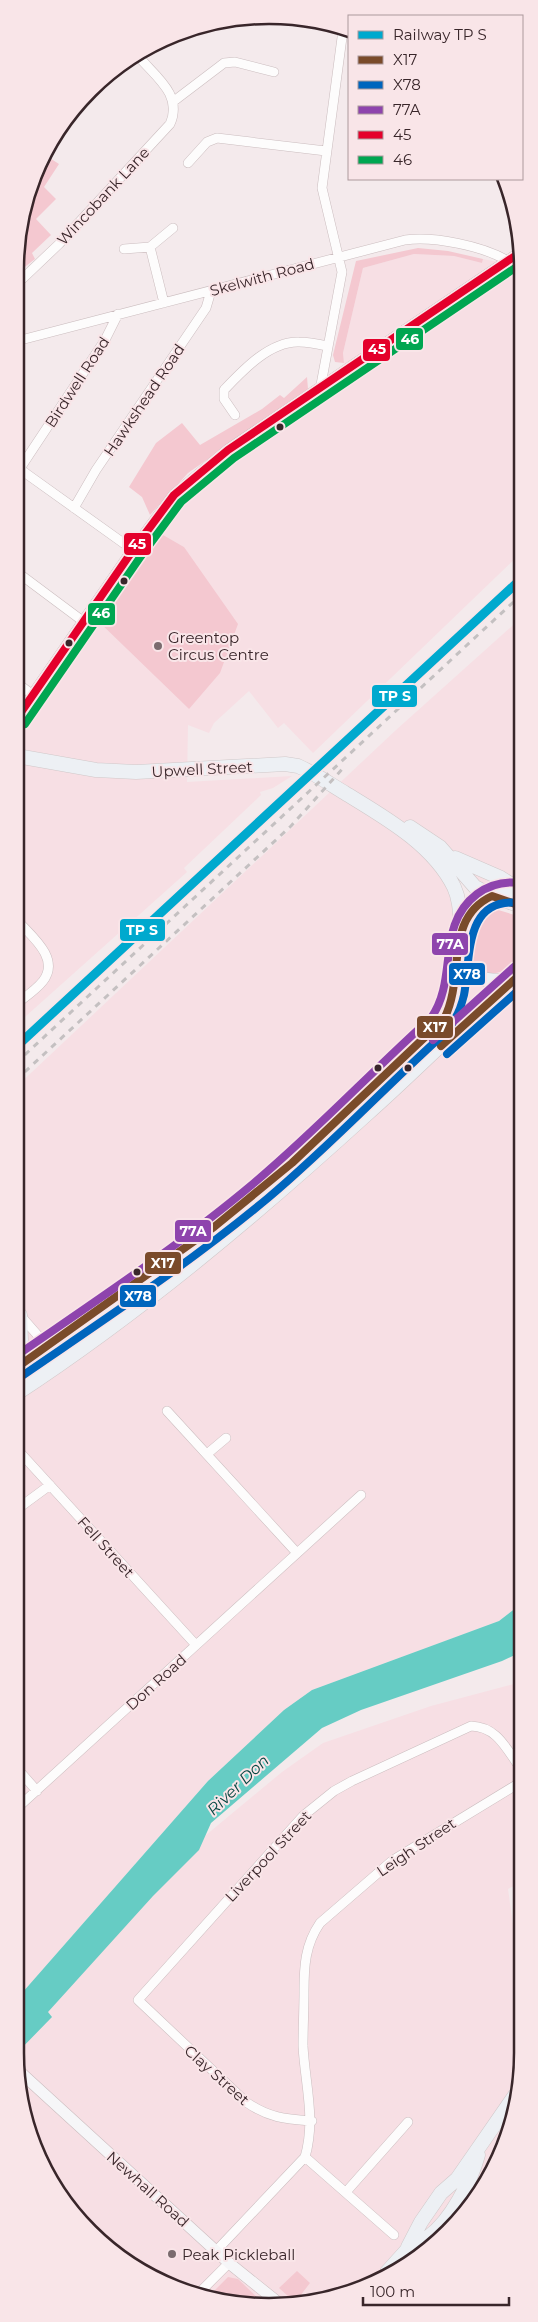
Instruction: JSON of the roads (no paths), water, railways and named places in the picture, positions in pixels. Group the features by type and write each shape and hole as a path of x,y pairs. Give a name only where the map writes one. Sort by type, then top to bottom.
{"main road":[{"path":"24,708 133,550 174,495 228,450 320,390 514,257"},
{"name":"Upwell Street","path":"24,757 96,770 136,772 293,764 302,767 376,812 418,843 438,863 457,893 460,907 461,934"},
{"name":"Upwell Street","path":"376,812 410,828 440,847 475,887 492,896 514,904"},
{"path":"440,847 462,863 501,878 514,887"},
{"path":"24,1362 214,1227 292,1163 444,1019 451,1008 456,992 461,934 472,908 492,896 514,892"},
{"path":"459,958 462,966 483,980 499,982 514,979"},
{"path":"24,1392 175,1278 266,1204 514,982"},
{"name":"Newhall Road","path":"25,2076 229,2263 273,2298"},
{"path":"394,2264 435,2220 450,2199 457,2179 509,2104"},
{"path":"408,2247 429,2237 457,2202 473,2174 480,2147"}],"street":[{"path":"320,390 342,272 322,188 342,35"},
{"path":"141,60 174,100 224,64 235,62 274,72"},
{"name":"Wincobank Lane","path":"24,277 59,244 170,124 175,112 174,100"},
{"path":"188,163 207,142 216,138 326,151"},
{"path":"124,248 150,247 173,228"},
{"name":"Skelwith Road","path":"24,339 338,256 416,238 476,248 499,255 508,261"},
{"path":"150,247 164,303"},
{"name":"Hawkshead Road","path":"74,508 96,470 206,308 211,291"},
{"name":"Birdwell Road","path":"24,461 105,340 118,314"},
{"path":"235,415 224,399 224,390 270,350 285,344 298,342 327,346"},
{"path":"24,474 133,550"},
{"path":"24,577 84,622"},
{"path":"24,688 33,695"},
{"path":"24,929 46,953 48,968 42,981 24,997"},
{"path":"24,1320 62,1362"},
{"path":"167,1411 297,1553"},
{"path":"207,1454 226,1438"},
{"name":"Fell Street","path":"24,1457 196,1645"},
{"path":"24,1504 50,1485"},
{"name":"Don Road","path":"24,1802 362,1495"},
{"name":"Liverpool Street","path":"138,2000 303,1816 334,1791 471,1726 484,1727 493,1731 514,1760"},
{"path":"24,1776 37,1790"},
{"name":"Leigh Street","path":"312,2121 304,2046 306,1950 311,1935 320,1923 393,1860 514,1786"},
{"name":"Clay Street","path":"138,2000 246,2102 262,2113 276,2117 312,2121"},
{"path":"216,2251 305,2157 312,2121"},
{"path":"346,2192 408,2122"},
{"path":"305,2157 394,2235"},
{"path":"203,2289 229,2263"}],"water":[{"name":"River Don","path":"514,1609 514,1655 361,1710 322,1728 211,1823 199,1850 153,1896 48,2012 52,2017 24,2046 24,1991 208,1781 284,1710 312,1690 499,1621"}],"railway":[{"path":"24,1056 514,601"},
{"path":"24,1073 291,826 344,767"}],"place":[{"name":"Greentop Circus Centre","path":"158,646"},
{"name":"Peak Pickleball","path":"172,2254"}]}
